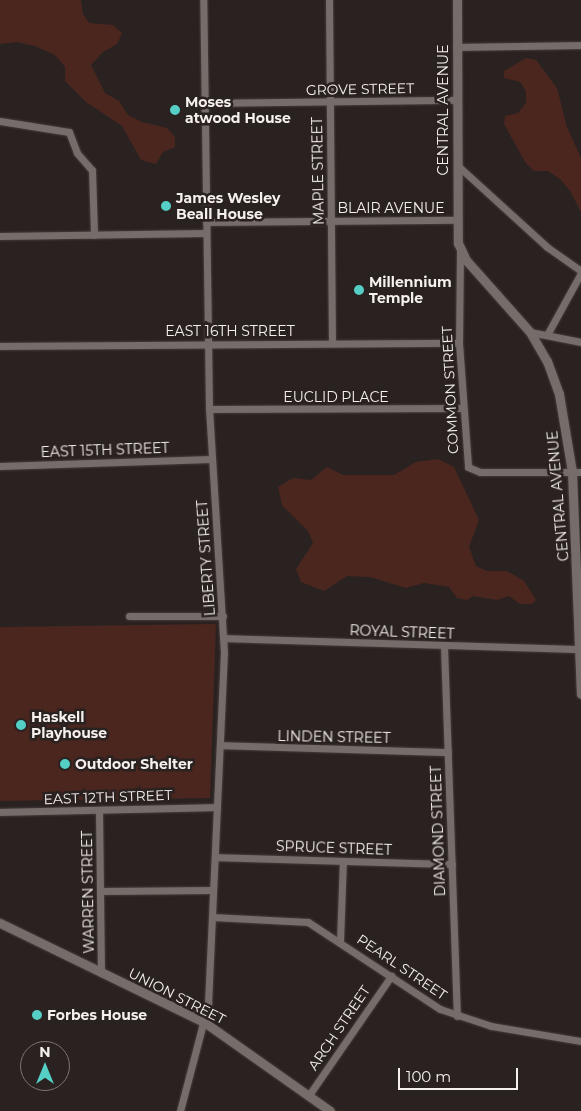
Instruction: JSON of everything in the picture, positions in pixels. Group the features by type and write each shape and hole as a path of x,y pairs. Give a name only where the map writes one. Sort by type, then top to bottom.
{"street":[{"name":"LIBERTY STREET","path":"180,1111 208,1004 224,638 209,409 204,0"},
{"name":"MAPLE STREET","path":"329,0 332,342"},
{"name":"CENTRAL AVENUE","path":"457,0 457,220 460,251 530,332 547,361 559,394 576,472 581,694"},
{"path":"456,47 581,45"},
{"name":"GROVE STREET","path":"204,103 457,100"},
{"path":"0,121 69,132 77,153 92,170 94,234"},
{"path":"457,165 547,247 581,272 548,333"},
{"name":"BLAIR AVENUE","path":"206,222 457,220"},
{"path":"0,236 206,233"},
{"name":"COMMON STREET","path":"460,251 459,343 462,408 468,467 480,472 576,472"},
{"path":"530,332 548,333 581,342"},
{"name":"EAST 16TH STREET","path":"0,346 332,342 459,343"},
{"name":"EUCLID PLACE","path":"209,409 462,408"},
{"name":"EAST 15TH STREET","path":"0,466 211,459"},
{"path":"129,616 223,616"},
{"name":"ROYAL STREET","path":"224,638 580,649"},
{"name":"DIAMOND STREET","path":"444,646 457,1016"},
{"name":"LINDEN STREET","path":"220,745 448,752"},
{"name":"EAST 12TH STREET","path":"0,812 218,807"},
{"name":"WARREN STREET","path":"99,810 101,973"},
{"name":"SPRUCE STREET","path":"215,857 452,864"},
{"path":"340,941 343,861"},
{"path":"101,891 213,890"},
{"name":"PEARL STREET","path":"212,917 301,920 318,926 440,1009 491,1026 581,1041"},
{"name":"UNION STREET","path":"0,923 204,1022 330,1111"},
{"name":"ARCH STREET","path":"309,1095 391,976"}],"shaded area":[{"path":"0,0 81,0 83,14 89,23 113,25 122,33 117,44 103,52 91,65 105,93 119,101 128,115 142,122 167,128 175,137 175,147 163,152 156,164 141,160 122,126 86,102 65,81 65,67 55,55 35,46 16,42 0,44"},
{"path":"526,58 536,60 557,88 567,127 581,158 581,212 570,191 561,180 548,171 534,171 525,162 504,124 505,116 518,113 526,103 526,91 520,82 504,78 504,71"},
{"path":"438,459 454,467 479,520 469,547 476,566 487,571 507,571 524,581 536,600 532,604 520,604 509,596 497,600 473,596 467,600 457,598 449,587 424,583 406,588 370,577 347,576 324,591 301,582 296,569 313,543 308,531 282,505 278,487 293,478 311,480 327,467 343,475 394,475 416,462"},
{"path":"216,624 210,798 0,801 0,627"}],"place":[{"name":"Moses atwood House","path":"175,110"},
{"name":"James Wesley Beall House","path":"166,206"},
{"name":"Millennium Temple","path":"359,290"},
{"name":"Haskell Playhouse","path":"21,725"},
{"name":"Outdoor Shelter","path":"65,764"},
{"name":"Forbes House","path":"37,1015"}]}
